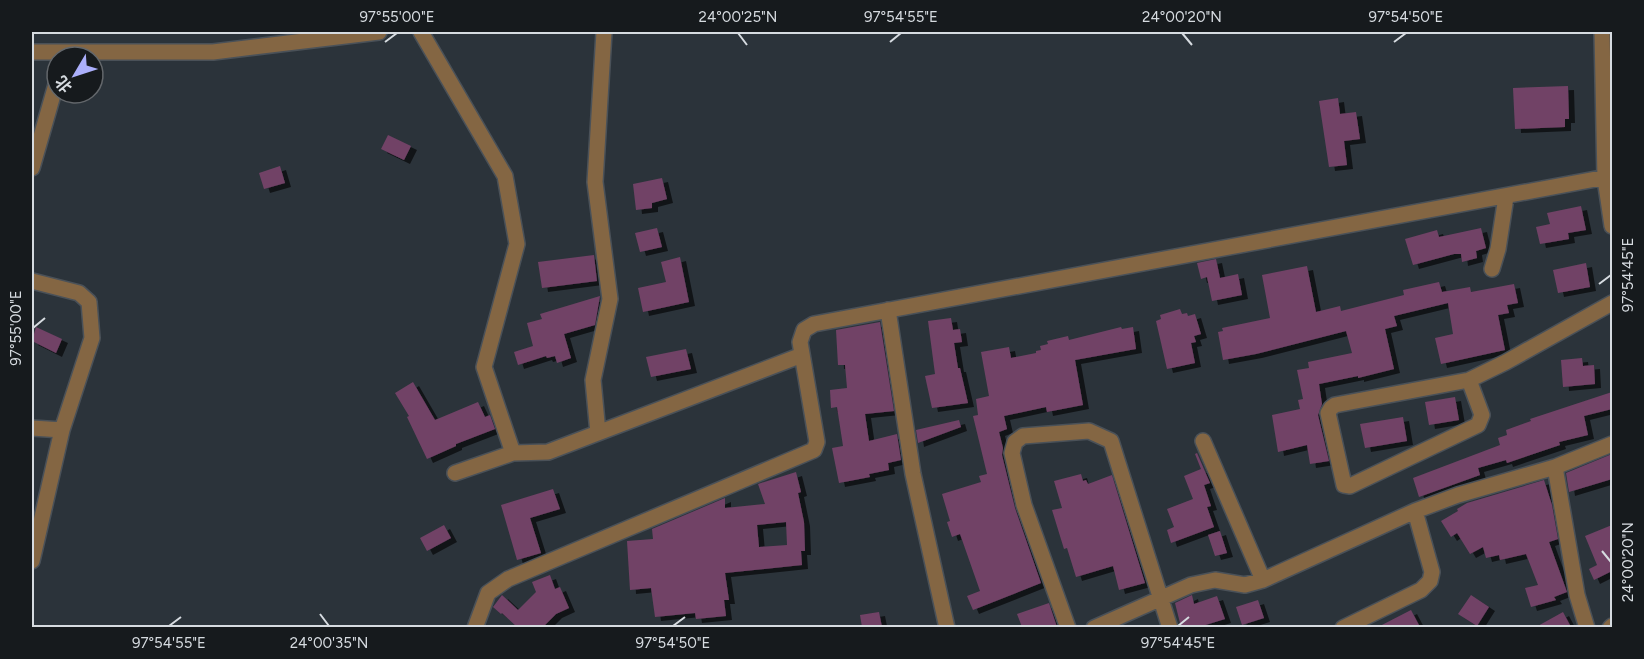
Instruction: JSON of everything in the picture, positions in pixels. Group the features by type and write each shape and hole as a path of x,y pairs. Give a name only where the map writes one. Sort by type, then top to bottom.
{"street":[{"path":"105,54 213,52 379,32"},
{"path":"421,32 505,176 517,244 484,367 513,453"},
{"path":"598,433 593,380 610,299 595,182 604,32"},
{"path":"1603,32 1612,47"},
{"path":"1603,32 1612,226"},
{"path":"32,168 50,105"},
{"path":"475,627 488,593 508,579 814,450 817,442 800,342 804,330 814,324 1609,177"},
{"path":"1492,269 1498,249 1506,196"},
{"path":"32,281 79,293 89,302 92,338 62,430 32,560"},
{"path":"1469,380 1482,415 1478,425 1350,486 1344,485 1328,413 1335,405 1469,380 1612,303"},
{"path":"888,310 913,474 947,627"},
{"path":"456,473 513,453 548,452 802,355"},
{"path":"32,428 62,430"},
{"path":"1068,627 1024,505 1012,453 1015,442 1023,436 1089,431 1111,441 1170,627"},
{"path":"1203,441 1263,580"},
{"path":"1094,627 1191,585 1215,580 1245,585 1263,580 1415,511 1458,495 1555,467 1612,444"},
{"path":"1555,467 1577,595 1587,627"},
{"path":"1343,627 1421,590 1430,581 1432,572 1415,511"}],"building":[{"path":"1568,86 1569,119 1565,119 1565,127 1515,129 1513,88"},
{"path":"1338,98 1340,114 1356,112 1360,139 1344,141 1347,165 1329,167 1319,101"},
{"path":"388,135 411,146 404,160 381,149"},
{"path":"280,166 285,183 264,189 259,173"},
{"path":"662,178 667,199 652,203 652,208 636,210 633,184"},
{"path":"1581,206 1586,230 1568,233 1569,239 1540,244 1536,227 1550,224 1547,213"},
{"path":"657,228 662,247 640,252 635,233"},
{"path":"1481,228 1486,248 1476,251 1477,258 1462,262 1461,254 1454,254 1413,265 1405,239 1437,230 1439,237"},
{"path":"594,255 597,281 542,288 538,262"},
{"path":"680,257 689,302 643,312 638,288 666,282 661,262"},
{"path":"1216,259 1220,278 1238,274 1242,295 1212,301 1207,277 1201,279 1197,263"},
{"path":"1586,263 1590,287 1558,293 1553,270"},
{"path":"1307,266 1316,312 1340,306 1341,311 1404,295 1403,290 1439,282 1442,292 1470,287 1471,292 1514,284 1518,303 1507,305 1509,313 1498,315 1505,350 1441,364 1435,338 1453,334 1448,303 1394,316 1397,326 1385,329 1394,369 1319,384 1322,404 1318,415 1329,461 1310,464 1307,445 1278,452 1272,415 1300,409 1298,400 1303,399 1297,370 1309,368 1308,362 1352,353 1346,331 1223,360 1218,332 1223,331 1222,328 1270,318 1262,275"},
{"path":"600,296 595,325 564,334 571,358 557,363 555,356 547,358 546,356 518,365 514,352 533,346 527,323 542,319 540,314"},
{"path":"1180,309 1182,314 1187,313 1188,316 1195,314 1201,334 1194,336 1196,342 1191,343 1195,363 1167,369 1156,321 1161,319 1160,315"},
{"path":"951,318 953,330 960,329 962,342 954,343 968,403 932,408 925,376 935,374 928,321"},
{"path":"880,322 894,411 865,414 869,441 897,434 901,460 888,463 889,470 869,474 870,477 839,483 832,448 843,446 837,407 831,408 830,390 847,388 845,365 838,365 836,330"},
{"path":"36,327 62,339 56,353 32,341"},
{"path":"1121,327 1122,329 1133,327 1136,349 1075,360 1083,405 1047,412 1046,407 1004,416 1007,429 999,432 1003,448 1002,455 1015,508 1041,583 973,610 967,596 980,591 960,534 952,537 942,494 981,482 979,476 987,474 973,416 978,415 976,399 989,396 981,352 1009,347 1011,358 1036,353 1041,350 1040,346 1048,344 1047,341 1068,336 1069,340"},
{"path":"686,349 691,369 651,377 646,357"},
{"path":"1582,358 1583,366 1594,365 1595,384 1563,387 1561,360"},
{"path":"413,382 435,420 478,402 485,417 490,415 495,429 456,444 427,459 407,417 409,416 395,393"},
{"path":"1612,392 1612,409 1584,416 1588,435 1559,442 1560,445 1507,463 1506,460 1478,468 1480,475 1419,497 1413,478 1500,445 1498,438 1507,435 1506,430 1531,421 1530,419"},
{"path":"1455,397 1459,420 1429,425 1425,402"},
{"path":"1403,417 1407,441 1365,448 1360,424"},
{"path":"959,420 961,427 918,443 916,430"},
{"path":"1197,453 1210,483 1204,485 1211,506 1207,507 1214,527 1171,543 1167,530 1174,527 1167,509 1193,499 1184,476 1201,469 1195,454"},
{"path":"1612,454 1612,479 1569,492 1566,473"},
{"path":"796,472 804,522 805,551 801,551 802,565 725,573 729,600 724,600 726,616 696,619 695,613 655,617 651,588 630,590 627,541 653,539 652,529 725,498 725,508 765,504 758,484","holes":["786,522 787,545 759,547 757,525"]},
{"path":"1081,474 1083,481 1086,480 1088,484 1112,475 1145,583 1119,590 1113,566 1076,577 1067,548 1064,549 1052,510 1062,508 1054,481"},
{"path":"1544,480 1552,505 1558,539 1549,542 1567,592 1554,597 1556,600 1531,607 1525,588 1538,585 1526,554 1500,560 1499,555 1486,558 1483,547 1470,554 1457,533 1451,537 1441,521 1467,503"},
{"path":"553,489 560,509 530,518 541,553 517,560 501,505"},
{"path":"444,525 451,538 427,551 420,538"},
{"path":"1612,525 1612,571 1594,580 1589,569 1597,565 1585,536"},
{"path":"1220,531 1227,553 1215,556 1208,535"},
{"path":"550,575 555,589 560,587 569,608 556,614 543,627 517,627 493,607 502,595 518,610 536,592 532,582"},
{"path":"1192,595 1194,604 1217,596 1225,619 1199,627 1181,627 1175,603"},
{"path":"1471,595 1489,607 1477,626 1458,614"},
{"path":"1258,600 1264,618 1242,625 1236,607"},
{"path":"1049,603 1057,627 1022,627 1017,614"},
{"path":"1411,610 1420,627 1378,627"},
{"path":"879,612 882,627 862,627 860,615"},
{"path":"1563,612 1571,627 1536,627"}]}
